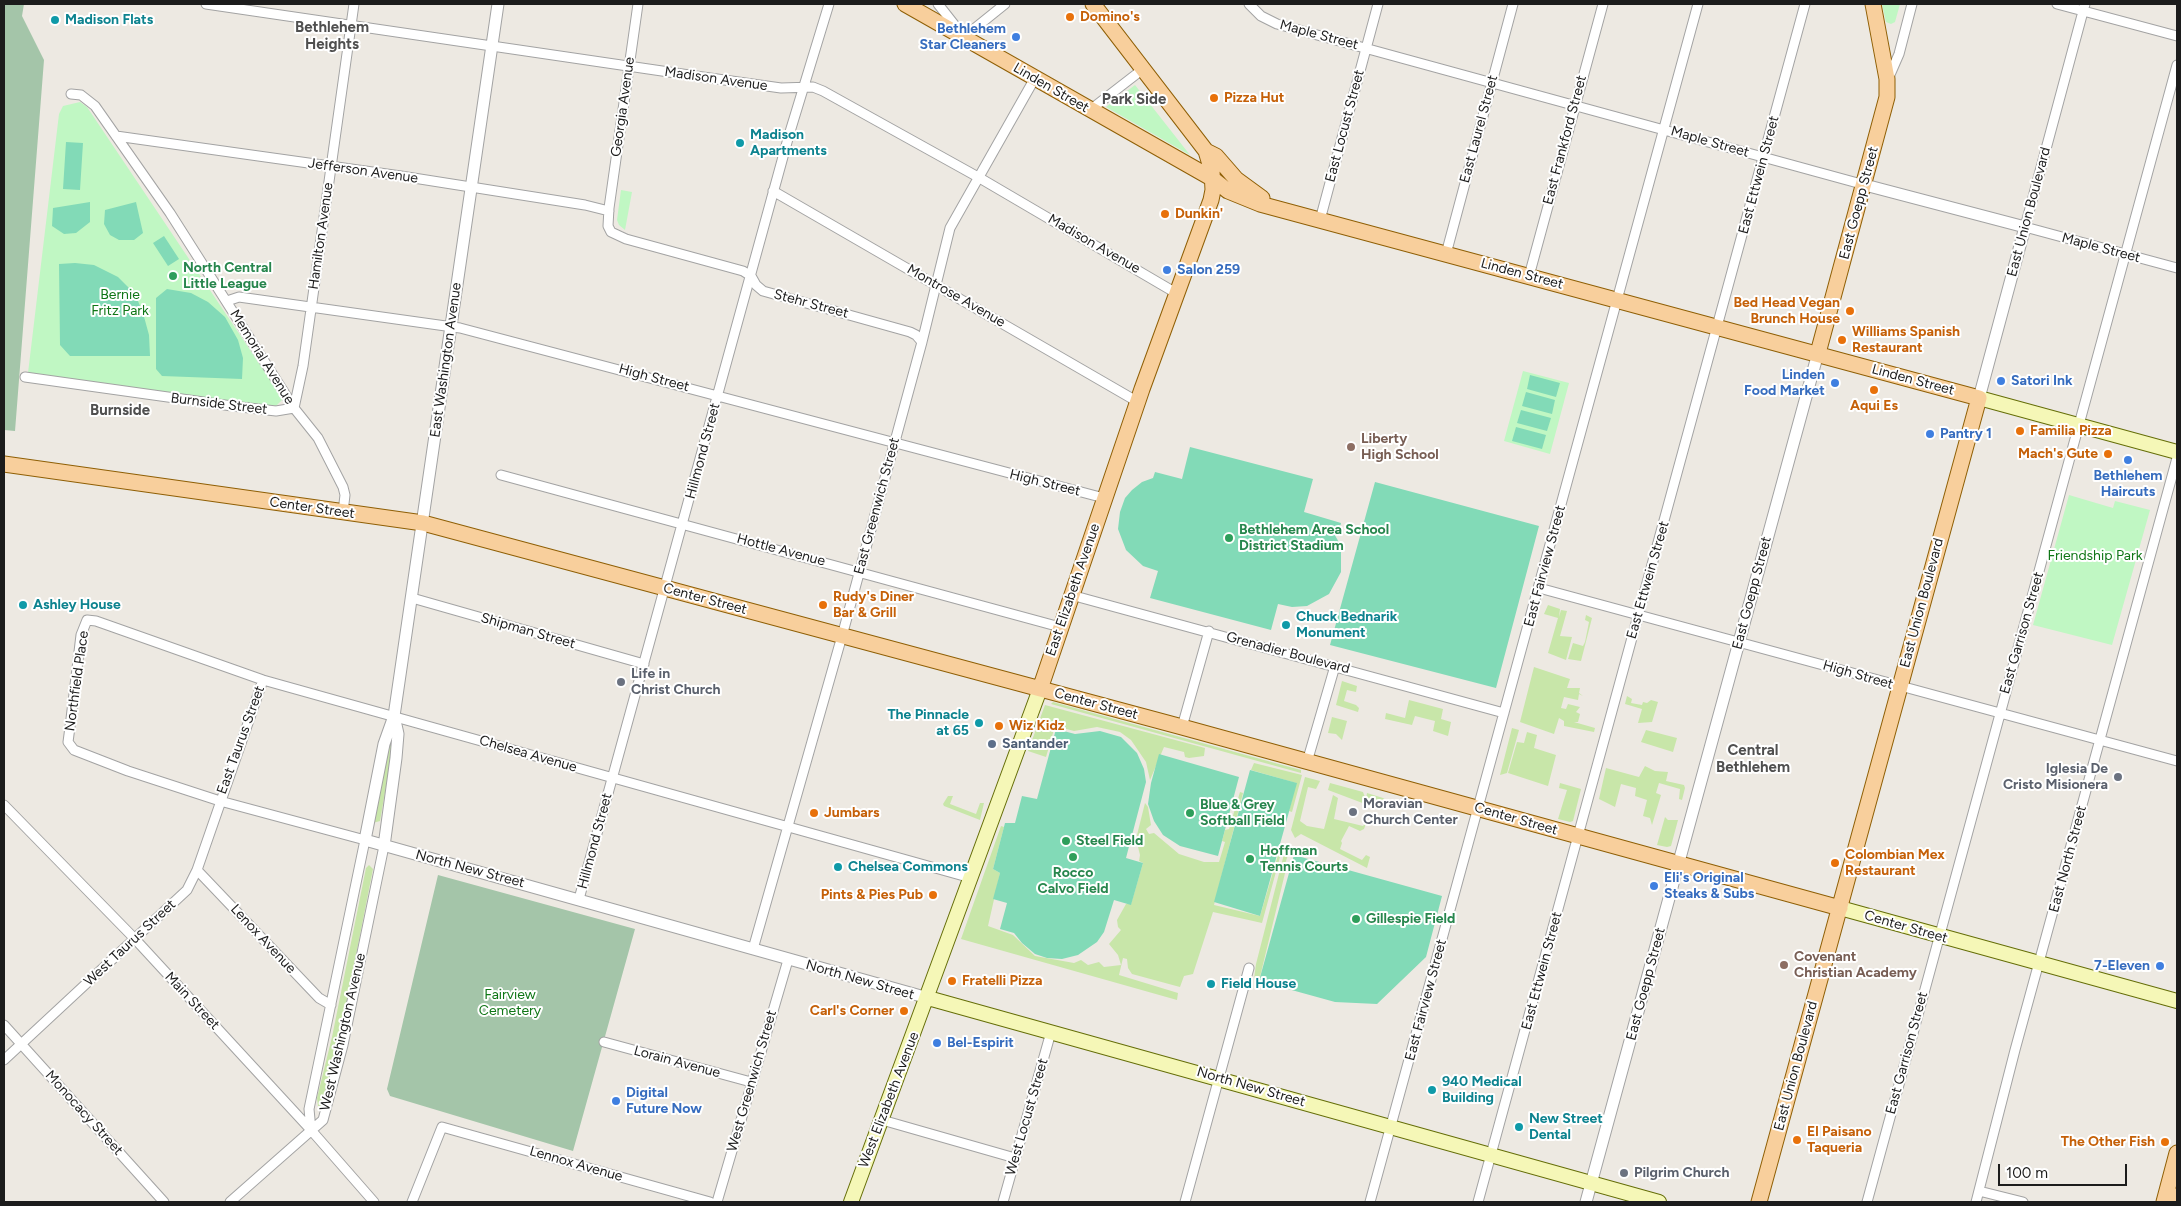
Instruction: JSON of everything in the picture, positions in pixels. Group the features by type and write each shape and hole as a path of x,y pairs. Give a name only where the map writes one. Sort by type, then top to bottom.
{"main road":[{"name":"Linden Street","path":"905,4 1213,179 1228,191 1267,206 1818,353 2177,452"},
{"path":"1093,4 1206,151 1213,179"},
{"path":"1873,4 1888,79"},
{"name":"East Goepp Street","path":"1818,353 1882,119 1888,79"},
{"path":"1206,151 1216,156 1236,179 1261,196 1267,206"},
{"name":"East Elizabeth Avenue","path":"928,998 1040,689 1104,498 1176,293 1211,200 1213,179"},
{"name":"East Union Boulevard","path":"1759,1202 1979,398"},
{"name":"Center Street","path":"4,464 423,523 1479,808 2177,1001"},
{"name":"North New Street","path":"928,998 1659,1202"},
{"name":"West Elizabeth Avenue","path":"851,1202 928,998"},
{"path":"2164,1202 2177,1153"},
{"path":"2176,1202 2177,1196"}],"street":[{"name":"Madison Avenue","path":"206,4 781,88 813,87 978,177 1176,293"},
{"name":"Hamilton Avenue","path":"294,408 303,366 354,4"},
{"name":"East Washington Avenue","path":"365,840 384,744 394,716 498,4"},
{"name":"Georgia Avenue","path":"609,211 638,4"},
{"name":"Hillmond Street","path":"579,899 611,778 684,524 773,191 829,4"},
{"path":"938,4 964,37 1005,4"},
{"name":"Maple Street","path":"1249,4 1261,16 1277,24 2177,268"},
{"name":"East Locust Street","path":"1320,220 1378,4"},
{"name":"East Laurel Street","path":"1446,254 1513,4"},
{"name":"East Frankford Street","path":"1529,276 1603,4"},
{"name":"East Fairview Street","path":"1370,1202 1698,4"},
{"name":"East Ettwein Street","path":"1478,1202 1805,4"},
{"name":"East Goepp Street","path":"1888,79 1899,54 1912,4"},
{"path":"2057,4 2084,7 2177,36"},
{"name":"East Union Boulevard","path":"1979,398 2084,7"},
{"name":"East Garrison Street","path":"1867,1202 2177,65"},
{"path":"1090,110 1143,69"},
{"name":"East Greenwich Street","path":"753,949 842,636 922,342 950,228 1034,78"},
{"name":"Memorial Avenue","path":"71,94 81,95 89,100 116,136 170,212 294,408 318,438 343,487 345,495 343,512"},
{"name":"Jefferson Avenue","path":"116,136 471,186 586,205 609,211"},
{"name":"Montrose Avenue","path":"773,191 936,283 1138,402"},
{"name":"Stehr Street","path":"609,211 608,226 611,232 617,236 743,271 751,276 756,285 763,291 910,332 916,335 922,342"},
{"name":"High Street","path":"227,301 239,297 451,326 1104,498"},
{"name":"East Goepp Street","path":"1586,1202 1680,864 1818,353"},
{"name":"Burnside Street","path":"25,377 232,406 276,411 294,408"},
{"name":"East North Street","path":"1976,1202 2099,739 2177,458"},
{"name":"Hottle Avenue","path":"501,475 1060,627"},
{"name":"High Street","path":"1539,588 2177,761"},
{"name":"Grenadier Boulevard","path":"1071,595 1209,631 1504,713"},
{"name":"Shipman Street","path":"412,598 644,664"},
{"name":"Chelsea Avenue","path":"88,620 96,621 263,680 971,878"},
{"name":"Northfield Place","path":"68,742 81,635 88,620"},
{"path":"1182,728 1209,631"},
{"path":"1307,762 1335,666"},
{"name":"East Taurus Street","path":"220,801 263,680"},
{"name":"East Washington Avenue","path":"384,846 398,734 394,716"},
{"name":"North New Street","path":"68,742 74,750 220,801 579,899 788,960 928,998"},
{"name":"West Taurus Street","path":"4,1060 187,890 197,870 220,801"},
{"name":"Main Street","path":"4,805 135,939 311,1130 374,1202"},
{"name":"West Washington Avenue","path":"311,1130 309,1109 365,840"},
{"name":"West Washington Avenue","path":"311,1130 323,1120 330,1100 384,846"},
{"name":"Lenox Avenue","path":"197,870 319,998 331,1005"},
{"name":"West Greenwich Street","path":"717,1202 788,960"},
{"path":"1185,1202 1220,1078 1248,968"},
{"name":"Monocacy Street","path":"4,1025 164,1202"},
{"name":"West Locust Street","path":"1003,1202 1051,1032"},
{"name":"Lorain Avenue","path":"604,1042 751,1082"},
{"path":"882,1120 1016,1158"},
{"name":"Lennox Avenue","path":"412,1202 442,1127 710,1202"},
{"path":"230,1202 311,1130"},
{"path":"1979,1191 2023,1202"}],"green space":[{"path":"4,4 24,4 22,16 44,60 15,431 4,430"},
{"path":"1882,4 1900,4 1895,22 1891,24 1886,22"},
{"path":"1135,85 1190,155 1106,107"},
{"name":"Bernie Fritz Park","path":"80,102 87,107 283,399 275,407 231,403 28,373 59,114 63,106"},
{"path":"66,142 83,143 80,190 63,189"},
{"path":"621,190 632,192 625,230 619,225 617,220"},
{"path":"90,202 90,222 76,233 64,234 52,226 53,208"},
{"path":"136,202 143,233 134,240 119,240 110,235 104,224 105,210"},
{"path":"164,236 179,259 168,266 153,243"},
{"path":"59,264 94,265 118,277 135,294 149,335 150,356 70,356 60,345"},
{"path":"167,289 191,293 208,302 225,317 238,340 243,358 242,379 162,376 156,369 156,298"},
{"path":"1523,371 1569,383 1550,454 1504,441"},
{"path":"1530,375 1560,383 1556,397 1527,389"},
{"path":"1526,392 1555,400 1552,414 1522,406"},
{"path":"1521,410 1551,418 1547,431 1517,423"},
{"path":"1516,427 1546,435 1542,449 1512,441"},
{"name":"Bethlehem Area School District Stadium","path":"1190,447 1313,479 1304,512 1341,523 1339,531 1332,530 1341,546 1341,572 1329,594 1307,606 1292,607 1278,604 1271,630 1150,598 1158,571 1143,566 1126,550 1118,529 1120,512 1125,498 1132,490 1142,482 1153,478 1155,472 1182,479"},
{"path":"1375,482 1539,526 1496,688 1330,645"},
{"name":"Friendship Park","path":"2069,495 2113,508 2115,501 2150,510 2112,645 2033,625"},
{"path":"1548,605 1560,609 1559,617 1561,610 1567,611 1560,636 1572,637 1566,660 1548,653 1558,618 1544,614"},
{"path":"1586,615 1592,618 1581,661 1568,659 1573,643 1583,646 1585,642 1589,622 1585,620"},
{"path":"1534,667 1570,679 1567,688 1580,688 1579,693 1583,696 1579,694 1578,700 1564,697 1561,708 1566,709 1568,704 1580,707 1576,712 1580,714 1578,722 1574,722 1595,728 1594,732 1564,726 1564,721 1559,718 1554,734 1520,722"},
{"path":"1342,681 1357,686 1356,692 1347,690 1344,701 1356,705 1359,708 1358,712 1336,705"},
{"path":"1627,696 1632,699 1631,703 1642,705 1643,702 1647,703 1651,700 1658,702 1652,722 1638,723 1642,709 1625,704"},
{"path":"1409,700 1443,709 1441,719 1451,722 1448,736 1433,731 1435,721 1415,716 1412,725 1385,719 1386,713 1405,718"},
{"path":"1053,702 1301,770 1301,773 1051,704"},
{"path":"1045,705 1205,748 1204,756 1189,758 1185,757 1184,752 1164,747 1150,780 1146,762 1131,740 1120,732 1097,727 1074,731 1055,726 1046,757 1028,751"},
{"path":"1332,717 1347,721 1342,740 1336,734 1328,733"},
{"path":"1512,728 1519,730 1507,773 1500,775"},
{"name":"Steel Field","path":"1056,729 1075,734 1100,731 1121,737 1137,753 1144,769 1146,782 1126,858 1143,863 1131,905 1114,900 1104,932 1097,942 1078,955 1062,959 1047,958 1035,954 1014,933 1000,929 1007,903 993,899 1000,873 993,869 1005,823 1015,823 1022,796 1037,799"},
{"path":"1646,730 1677,738 1673,752 1641,742"},
{"path":"1527,732 1537,735 1534,748 1556,755 1548,786 1508,773 1517,742 1524,743"},
{"path":"391,737 394,740 380,821 373,823"},
{"name":"Blue & Grey Softball Field","path":"1159,754 1239,777 1218,856 1180,846 1163,835 1154,821 1148,804 1151,783"},
{"path":"1254,763 1302,775 1292,812 1289,811 1296,783 1251,770"},
{"path":"1645,766 1655,771 1668,772 1666,781 1684,785 1685,788 1682,800 1679,799 1680,789 1659,783 1656,793 1661,795 1652,825 1650,818 1643,816 1647,800 1635,796 1636,788 1621,784 1615,807 1599,799 1606,768 1639,777"},
{"name":"Hoffman Tennis Courts","path":"1250,770 1297,783 1260,916 1214,902"},
{"path":"1305,777 1320,781 1316,789 1308,787 1300,821 1307,826 1324,829 1333,795 1338,798 1334,819 1363,826 1367,821 1364,829 1360,831 1349,826 1341,841 1340,849 1362,860 1366,855 1370,857 1367,868 1301,834 1295,838 1291,830"},
{"path":"1330,783 1363,792 1366,800 1367,793 1383,798 1386,800 1384,808 1381,810 1328,790"},
{"path":"1560,783 1581,789 1573,821 1570,822 1558,819 1567,790 1559,788"},
{"path":"1240,792 1243,793 1214,905 1260,916 1281,845 1283,846 1262,923 1213,912 1193,974 1184,976 1180,987 1132,974 1128,968 1127,959 1123,958 1119,975 1178,993 1177,1000 961,939 1001,826 1004,827 993,869 1000,873 988,926 1013,935 1035,956 1074,963 1081,960 1088,965 1099,962 1104,967 1121,965 1118,955 1109,944 1121,930 1118,927 1117,920 1126,904 1131,904 1143,863 1139,861 1140,855 1136,839 1145,803 1148,807 1151,825 1146,829 1149,834 1154,833 1179,854 1204,862 1219,862 1225,842 1222,841 1225,830 1229,829"},
{"path":"948,796 953,796 950,804 976,814 980,803 984,803 980,820 944,806 943,804"},
{"path":"1665,817 1668,820 1678,820 1671,846 1667,847 1657,845"},
{"path":"1284,854 1288,855 1284,867 1286,869 1259,981 1254,979 1256,964"},
{"name":"Gillespie Field","path":"1294,855 1442,896 1426,957 1377,1004 1335,1002 1259,981"},
{"path":"369,865 373,869 347,1001 324,1100 321,1106 318,1106 317,1098 332,1037 366,868"},
{"name":"Fairview Cemetery","path":"438,875 635,929 573,1151 390,1096 387,1089"}],"place":[{"name":"Domino's","path":"1070,17"},
{"name":"Madison Flats","path":"55,20"},
{"name":"Bethlehem Star Cleaners","path":"1016,37"},
{"name":"Pizza Hut","path":"1214,98"},
{"name":"Madison Apartments","path":"740,143"},
{"name":"Dunkin'","path":"1165,214"},
{"name":"Salon 259","path":"1167,270"},
{"name":"North Central Little League","path":"173,276"},
{"name":"Bed Head Vegan Brunch House","path":"1850,311"},
{"name":"Williams Spanish Restaurant","path":"1842,340"},
{"name":"Satori Ink","path":"2001,381"},
{"name":"Linden Food Market","path":"1835,383"},
{"name":"Aqui Es","path":"1874,390"},
{"name":"Familia Pizza","path":"2020,431"},
{"name":"Pantry 1","path":"1930,434"},
{"name":"Liberty High School","path":"1351,447"},
{"name":"Mach's Gute","path":"2108,454"},
{"name":"Bethlehem Haircuts","path":"2128,460"},
{"name":"Bethlehem Area School District Stadium","path":"1229,538"},
{"name":"Ashley House","path":"23,605"},
{"name":"Rudy's Diner Bar & Grill","path":"823,605"},
{"name":"Chuck Bednarik Monument","path":"1286,625"},
{"name":"Life in Christ Church","path":"621,682"},
{"name":"The Pinnacle at 65","path":"979,723"},
{"name":"Wiz Kidz","path":"999,726"},
{"name":"Santander","path":"992,744"},
{"name":"Iglesia De Cristo Misionera","path":"2118,777"},
{"name":"Moravian Church Center","path":"1353,812"},
{"name":"Jumbars","path":"814,813"},
{"name":"Blue & Grey Softball Field","path":"1190,813"},
{"name":"Steel Field","path":"1066,841"},
{"name":"Rocco Calvo Field","path":"1073,857"},
{"name":"Hoffman Tennis Courts","path":"1250,859"},
{"name":"Colombian Mex Restaurant","path":"1835,863"},
{"name":"Chelsea Commons","path":"838,867"},
{"name":"Eli's Original Steaks & Subs","path":"1654,886"},
{"name":"Pints & Pies Pub","path":"933,895"},
{"name":"Gillespie Field","path":"1356,919"},
{"name":"Covenant Christian Academy","path":"1784,965"},
{"name":"7-Eleven","path":"2160,966"},
{"name":"Fratelli Pizza","path":"952,981"},
{"name":"Field House","path":"1211,984"},
{"name":"Carl's Corner","path":"904,1011"},
{"name":"Bel-Espirit","path":"937,1043"},
{"name":"940 Medical Building","path":"1432,1090"},
{"name":"Digital Future Now","path":"616,1101"},
{"name":"New Street Dental","path":"1519,1127"},
{"name":"El Paisano Taqueria","path":"1797,1140"},
{"name":"The Other Fish","path":"2165,1142"},
{"name":"Pilgrim Church","path":"1624,1173"}],"district":[{"name":"Bethlehem Heights","path":"332,36"},
{"name":"Park Side","path":"1134,100"},
{"name":"Burnside","path":"120,411"},
{"name":"Central Bethlehem","path":"1753,760"}]}
